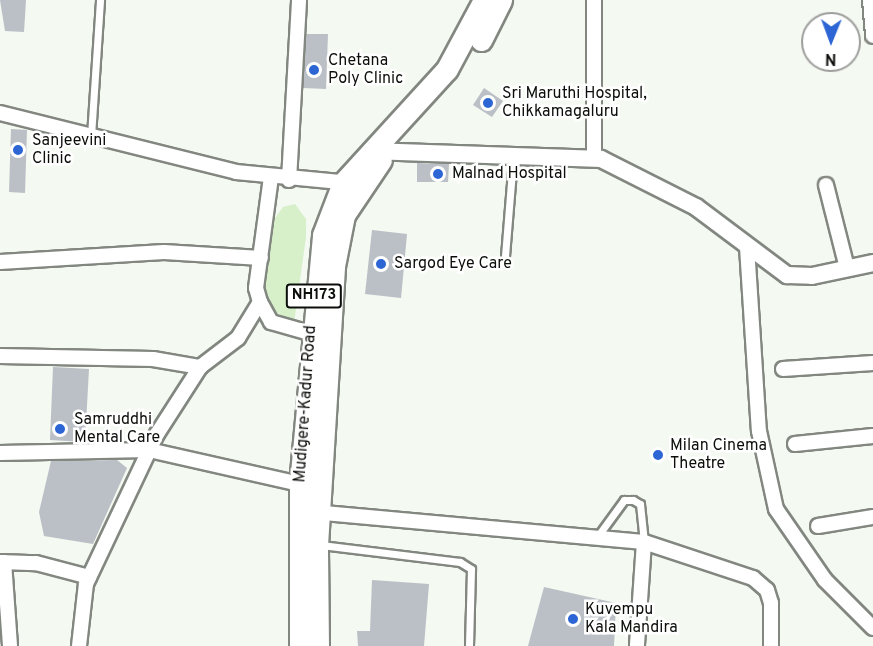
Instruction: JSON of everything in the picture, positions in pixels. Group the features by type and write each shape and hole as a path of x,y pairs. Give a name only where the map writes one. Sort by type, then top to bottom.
{"highway":[{"name":"Mudigere-Kadur Road","path":"309,511 300,484 310,333 323,235 353,183 447,69 484,0"},
{"name":"Mudigere-Kadur Road","path":"379,151 430,110 475,52 501,0"},
{"name":"Mudigere-Kadur Road","path":"300,646 309,511 334,266 353,183"},
{"name":"Mudigere-Kadur Road","path":"307,544 318,646"}],"street":[{"path":"289,180 299,0"},
{"path":"594,0 594,159"},
{"path":"870,0 873,36"},
{"path":"0,113 91,138 271,177 353,183"},
{"path":"379,151 513,158 594,159 696,207 787,275 812,276 873,263"},
{"path":"271,177 261,258 260,302 271,322 310,333"},
{"path":"826,185 848,267"},
{"path":"747,247 759,431 776,509 825,580 873,628"},
{"path":"0,262 164,252 261,258"},
{"path":"79,646 89,577 149,450 200,367 238,338 260,302"},
{"path":"0,356 153,359 200,367"},
{"path":"783,369 873,363"},
{"path":"795,444 873,436"},
{"path":"0,453 149,450 300,484"},
{"path":"309,511 644,542 753,578 767,590 771,603 771,646"},
{"path":"818,526 873,517"},
{"path":"637,646 644,542"},
{"path":"10,646 2,562 89,577"}],"lane":[{"path":"91,138 100,0"},
{"path":"505,256 513,158"},
{"path":"597,537 624,500 633,500 640,504 644,542"},
{"path":"307,544 460,562 471,569 469,646"}],"green space":[{"path":"295,204 306,219 306,237 294,323 273,310 264,291 275,218 283,207"}],"building":[{"path":"0,0 26,0 24,32 5,31"},
{"path":"306,34 328,34 326,89 303,88"},
{"name":"Sri Maruthi Hospital, Chikkamagaluru","path":"484,88 503,101 492,117 473,105"},
{"path":"11,129 27,130 25,193 9,192"},
{"path":"417,163 449,164 448,182 417,182"},
{"path":"372,230 407,234 401,298 365,294"},
{"path":"53,367 89,369 85,442 50,440"},
{"path":"117,460 127,468 93,544 44,536 39,512 51,461"},
{"path":"372,580 429,584 424,646 358,646 357,631 370,631"},
{"name":"Kuvempu Kala Mandira","path":"544,587 616,603 614,646 528,646"}],"place":[{"name":"Chetana Poly Clinic","path":"314,70"},
{"name":"Sri Maruthi Hospital, Chikkamagaluru","path":"488,103"},
{"name":"Sanjeevini Clinic","path":"18,150"},
{"name":"Malnad Hospital","path":"438,174"},
{"name":"Sargod Eye Care","path":"381,264"},
{"name":"Samruddhi Mental Care","path":"60,429"},
{"name":"Milan Cinema Theatre","path":"658,455"},
{"name":"Kuvempu Kala Mandira","path":"573,619"}]}
